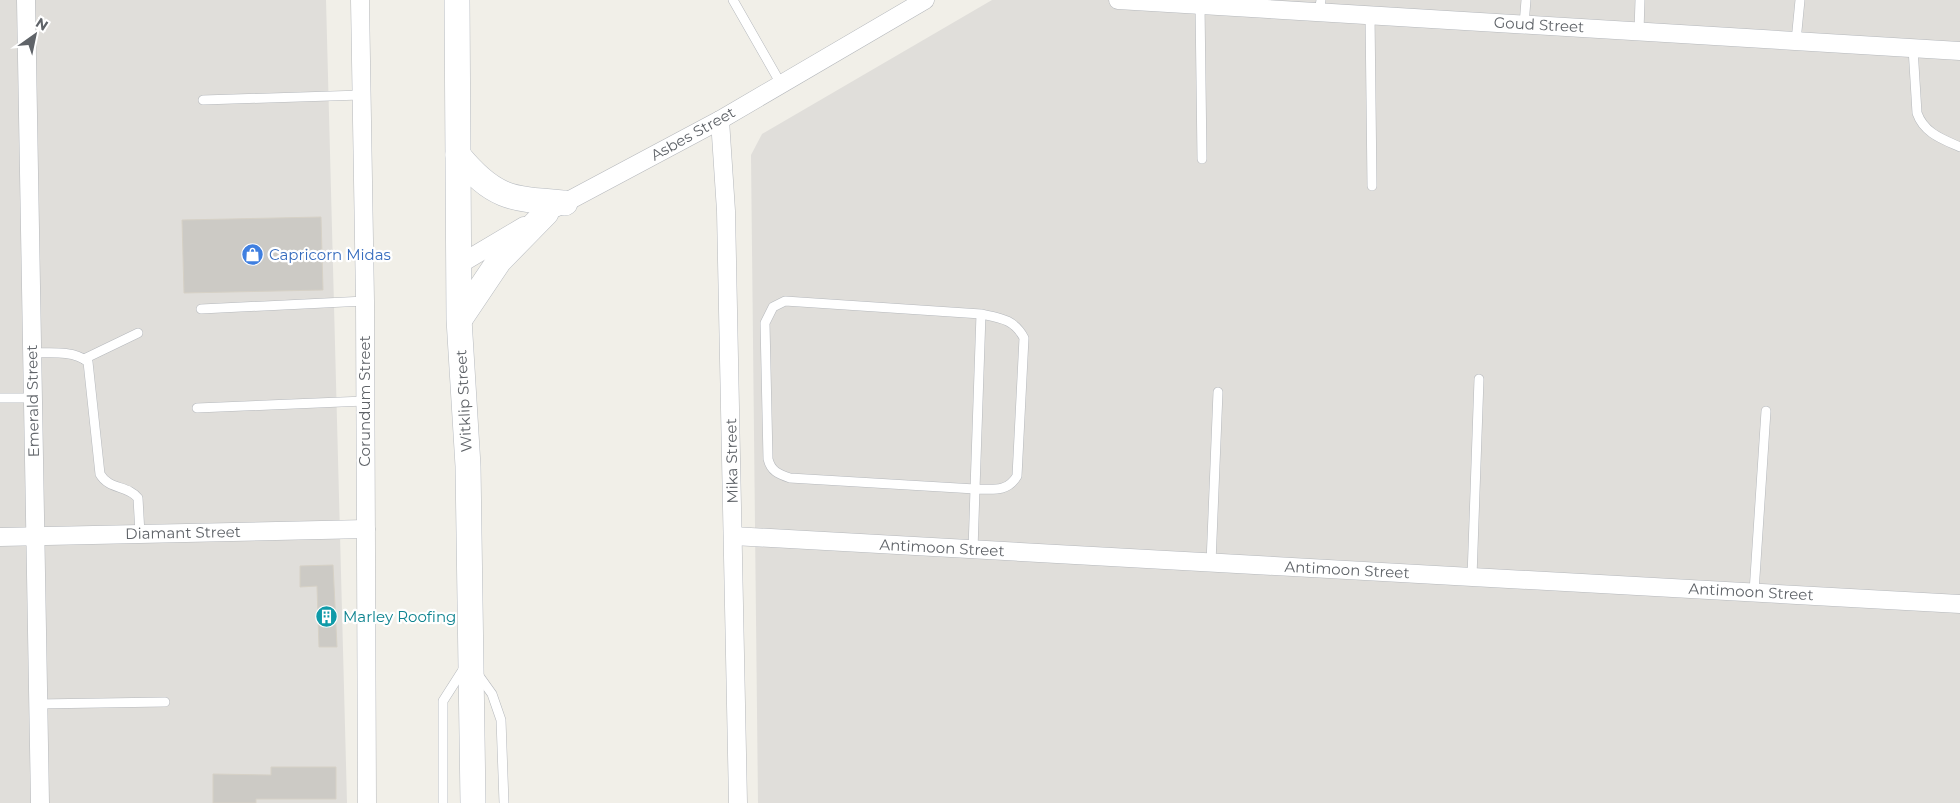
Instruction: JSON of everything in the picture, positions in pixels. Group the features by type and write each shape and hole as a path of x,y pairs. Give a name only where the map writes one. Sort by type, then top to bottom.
{"main road":[{"name":"Witklip Street","path":"456,0 460,319 468,466 473,803"},
{"path":"458,155 478,179 497,191 522,200 556,208"},
{"path":"460,319 499,261 556,208"}],"street":[{"name":"Emerald Street","path":"26,0 40,803"},
{"name":"Corundum Street","path":"360,0 365,301 367,803"},
{"name":"Asbes Street","path":"460,264 556,208 720,120 925,0"},
{"name":"Goud Street","path":"1118,0 1200,5 1320,6 1370,15 1960,51"},
{"name":"Mika Street","path":"720,120 726,211 738,803"},
{"name":"Diamant Street","path":"0,538 366,529"},
{"name":"Antimoon Street","path":"733,536 1960,604"}],"lane":[{"path":"733,0 781,84"},
{"path":"1524,25 1526,0"},
{"path":"1639,31 1640,0"},
{"path":"1796,41 1800,0"},
{"path":"1200,5 1202,159"},
{"path":"1370,15 1372,186"},
{"path":"1913,48 1917,114 1920,122 1927,130 1960,147"},
{"path":"203,100 361,95"},
{"path":"201,309 365,301"},
{"path":"785,301 981,314 1006,319 1014,324 1024,338 1017,476 1013,484 1004,490 975,489 790,478 776,473 770,467 768,459 765,323 773,307 785,301"},
{"path":"973,550 981,314"},
{"path":"84,359 138,333"},
{"path":"32,353 69,354 84,359 90,367 100,474 107,483 132,492 138,498 140,534"},
{"path":"1472,577 1479,379"},
{"path":"1211,563 1218,392"},
{"path":"0,398 33,398"},
{"path":"197,408 365,401"},
{"path":"1754,592 1766,411"},
{"path":"444,803 443,701 470,661 492,694 501,720 504,803"},
{"path":"38,704 165,702"}],"shaded area":[{"path":"0,0 326,0 347,803 0,803"},
{"path":"992,0 1960,0 1960,803 758,803 751,155 762,134"}],"building":[{"name":"Capricorn Midas","path":"321,217 323,290 184,293 182,220"},
{"name":"Marley Roofing","path":"333,565 337,647 319,647 317,586 300,587 300,566"},
{"path":"271,767 336,767 336,799 256,799 256,803 213,803 213,774 271,775"}],"place":[{"name":"Capricorn Midas","path":"253,255"},
{"name":"Marley Roofing","path":"327,617"}]}
